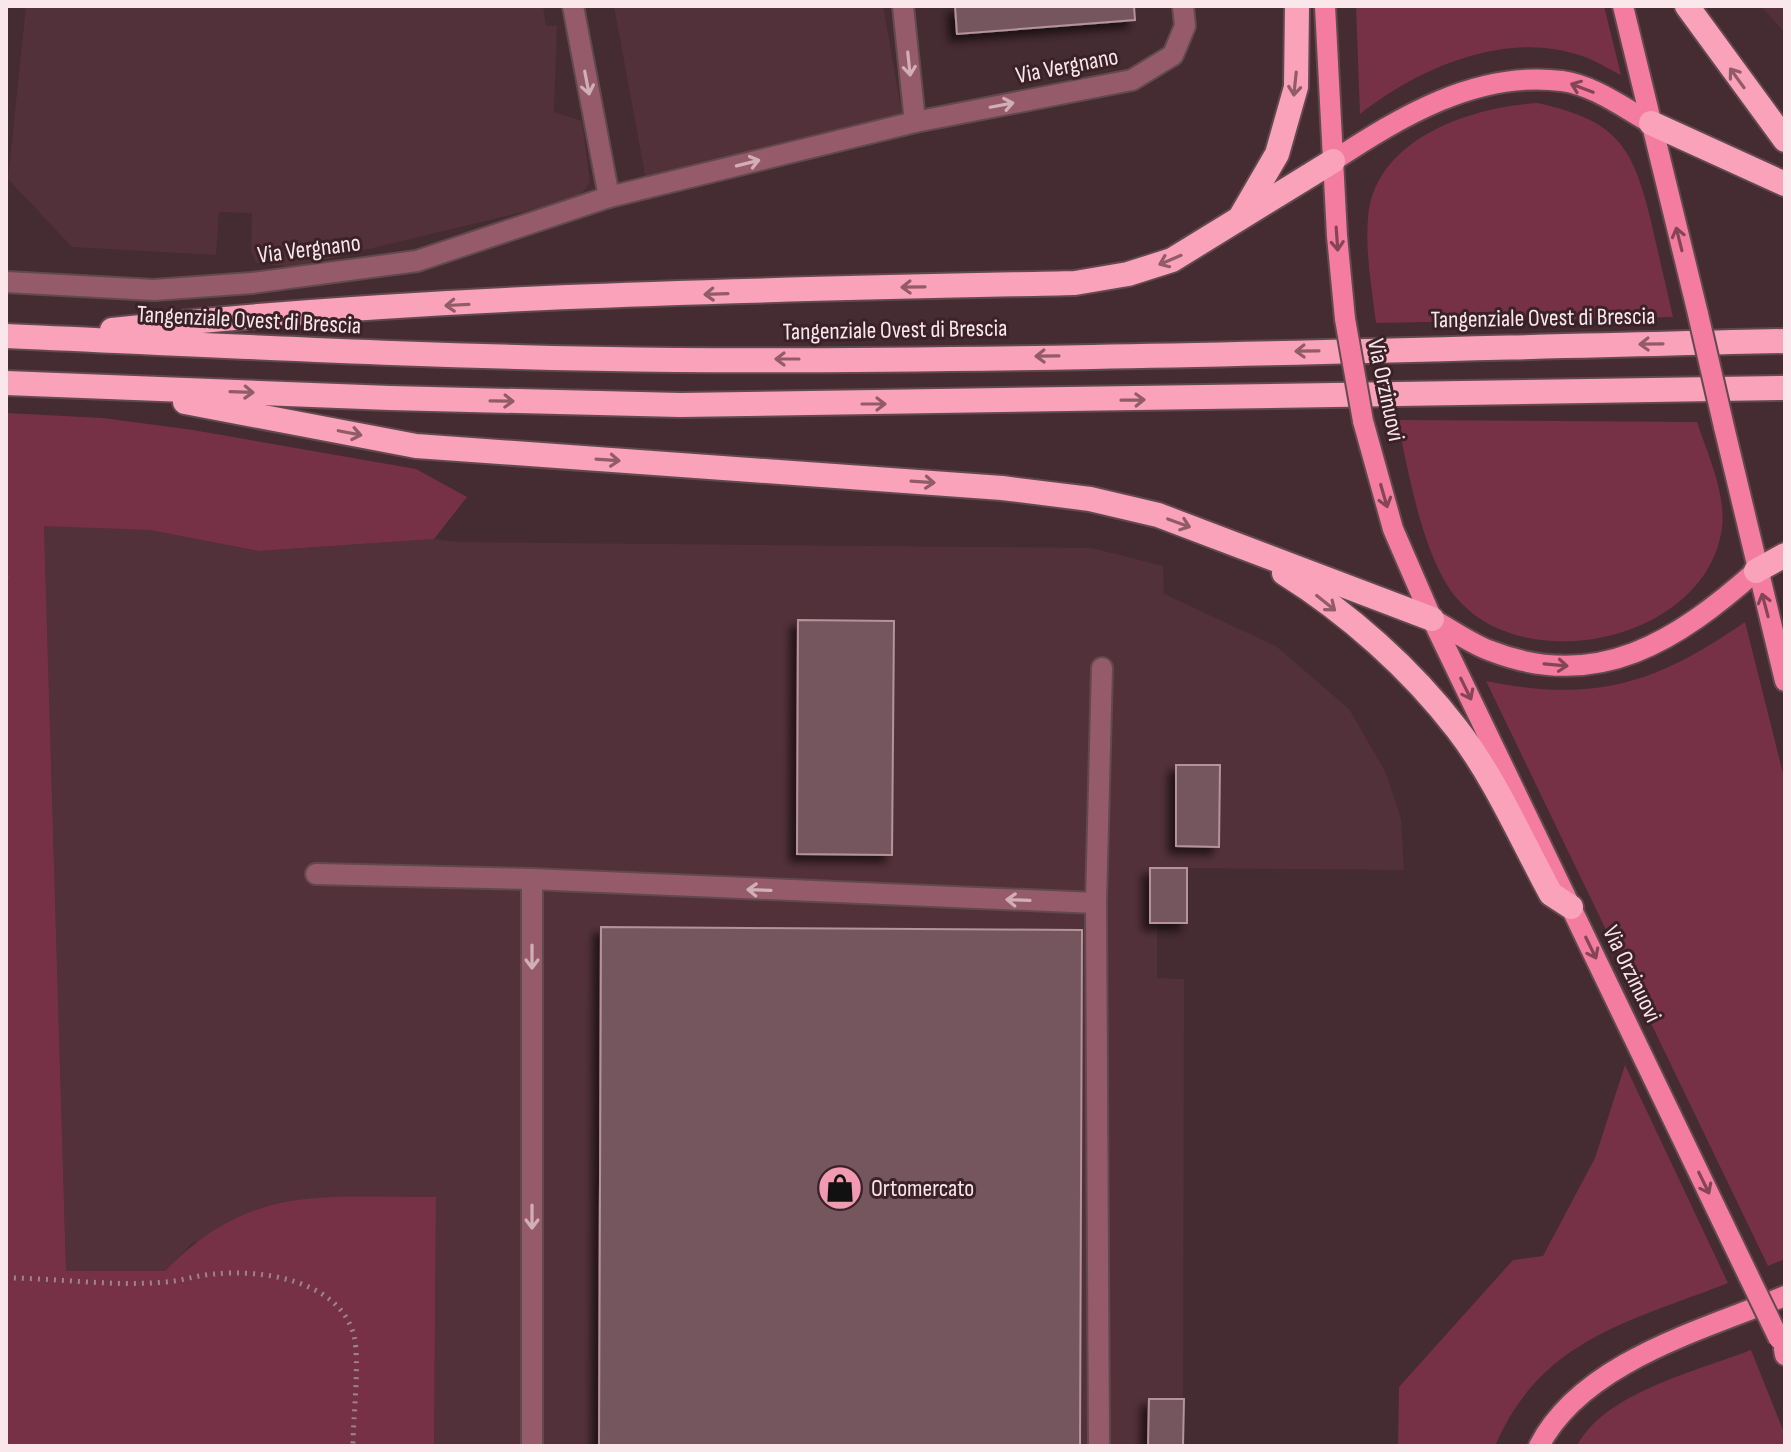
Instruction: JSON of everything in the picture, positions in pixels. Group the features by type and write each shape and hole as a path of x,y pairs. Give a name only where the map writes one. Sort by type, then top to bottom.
{"highway":[{"path":"1237,222 1277,154 1296,87 1297,6"},
{"path":"1687,6 1785,140"},
{"path":"1651,123 1785,184"},
{"path":"43,338 207,320 527,301 1075,283 1128,274 1172,260 1333,161"},
{"name":"Tangenziale Ovest di Brescia","path":"6,336 386,355 677,360 963,358 1785,341"},
{"path":"6,383 680,405 1785,388"},
{"path":"108,388 416,446 1002,488 1090,499 1158,515 1432,619"},
{"path":"1238,544 1303,585 1404,670 1457,730 1551,894 1571,907"},
{"path":"1756,571 1785,555"}],"main road":[{"name":"Via Orzinuovi","path":"1325,6 1345,319 1363,421 1393,529 1432,619 1783,1349"},
{"path":"1623,6 1698,314 1756,571 1785,681"},
{"path":"1333,161 1420,108 1459,93 1526,80 1564,81 1605,96 1651,123"},
{"path":"1432,619 1490,651 1531,662 1568,666 1609,662 1681,632 1756,571"},
{"path":"1539,1446 1563,1410 1589,1386 1612,1372 1785,1296"}],"street":[{"path":"573,6 609,197"},
{"path":"903,6 915,122"},
{"name":"Via Vergnano","path":"6,282 154,290 252,283 417,261 609,197 915,122 1132,80 1173,55 1185,26 1183,6"},
{"path":"1099,1446 1096,903 1102,668"},
{"path":"316,874 532,879 1096,903"},
{"path":"532,879 532,1446"}],"path":[{"path":"6,575 14,574"},
{"path":"6,1278 165,1283 215,1274 255,1274 282,1277 307,1286 333,1302 353,1333 353,1446"}],"shaded area":[{"path":"26,6 543,6 546,26 557,26 554,112 582,121 590,183 577,199 294,267 257,263 251,251 252,213 219,212 216,255 72,247 8,179"},
{"path":"614,6 883,6 902,113 646,180"},
{"path":"1356,6 1604,6 1621,75 1587,58 1553,49 1524,47 1494,50 1436,68 1383,97 1360,114"},
{"path":"1785,6 1785,33 1762,7"},
{"path":"1537,103 1586,118 1617,140 1628,155 1644,195 1673,317 1376,323 1368,257 1368,218 1374,191 1388,167 1406,148 1456,120 1511,106"},
{"path":"6,413 103,418 193,430 416,469 467,497 434,539 259,551 150,530 44,526 66,1271 165,1271 197,1243 228,1222 258,1209 290,1201 436,1197 434,1446 6,1446"},
{"path":"1397,420 1697,422 1715,474 1723,515 1722,528 1709,566 1685,597 1652,620 1613,635 1571,641 1530,638 1492,626 1461,603 1437,565 1419,516"},
{"path":"44,525 150,530 259,551 434,539 457,542 1092,548 1163,566 1164,594 1276,646 1349,709 1385,771 1401,819 1404,870 1188,868 1187,923 1157,923 1157,978 1184,979 1183,1446 434,1446 436,1198 192,1243 165,1271 66,1272"},
{"path":"1745,622 1785,781 1785,1259 1768,1266 1486,681 1560,690 1623,683 1653,674 1682,660"},
{"path":"1625,1065 1728,1283 1623,1324 1563,1358 1537,1381 1514,1410 1495,1446 1398,1446 1399,1387 1513,1260 1543,1256 1595,1158"},
{"path":"1751,1350 1785,1435 1785,1446 1577,1446 1590,1428 1630,1398"}],"building":[{"path":"955,6 1134,6 1135,20 957,34"},
{"path":"798,620 894,621 892,855 797,854"},
{"path":"1176,765 1220,765 1219,847 1176,846"},
{"path":"1150,868 1187,868 1187,923 1150,923"},
{"name":"Ortomercato","path":"601,927 1082,930 1080,1446 599,1446"},
{"path":"1149,1399 1184,1399 1183,1446 1148,1446"}],"place":[{"name":"Ortomercato","path":"840,1188"}]}
